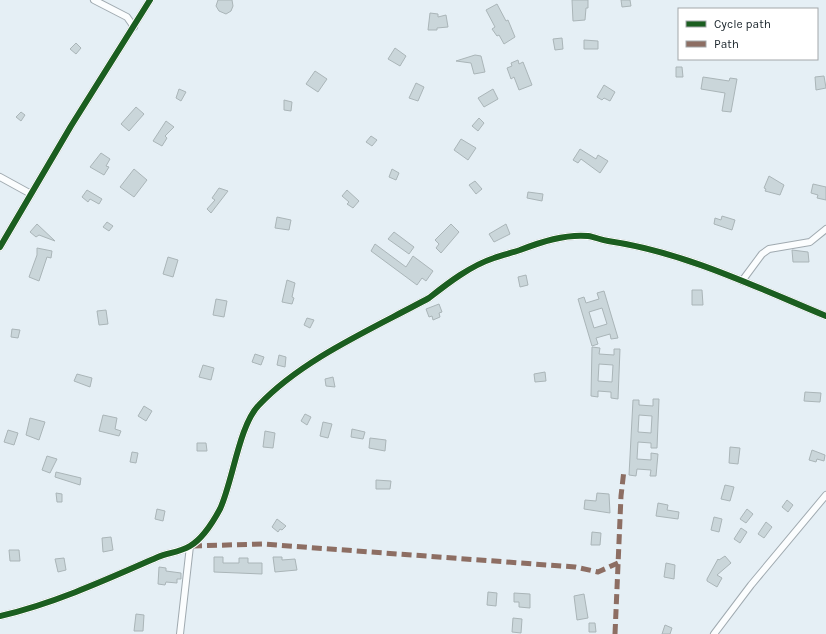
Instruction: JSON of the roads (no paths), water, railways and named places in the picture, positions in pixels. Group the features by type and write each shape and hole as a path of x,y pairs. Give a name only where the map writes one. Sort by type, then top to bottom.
{"street":[{"path":"94,0 127,17 134,27"},
{"path":"0,247 71,126 150,0"},
{"path":"0,177 31,194"},
{"path":"742,281 762,254 769,249 810,242 826,229"},
{"path":"0,616 20,612 190,546 204,532 219,510 228,491 248,422 258,406 308,365 429,298 447,284 493,258 551,239 588,236 644,248 742,281 826,316"},
{"path":"714,634 751,585 826,495"},
{"path":"180,634 190,546"}]}
